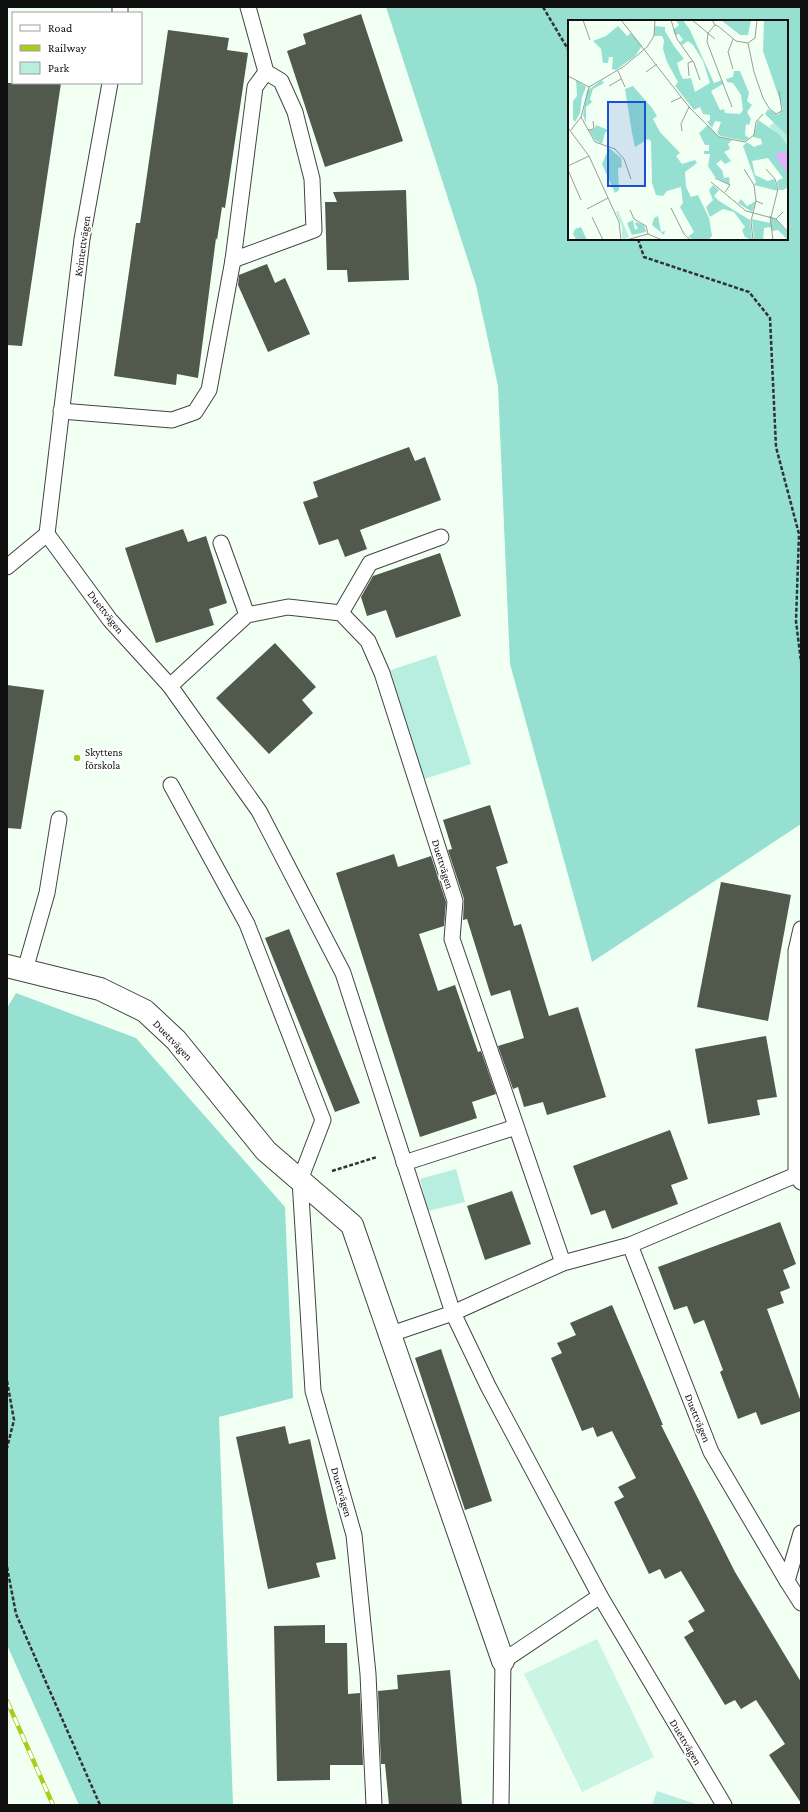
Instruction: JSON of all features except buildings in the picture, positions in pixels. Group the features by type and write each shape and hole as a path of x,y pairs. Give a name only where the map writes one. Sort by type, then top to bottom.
{"street":[{"name":"Duettvägen","path":"16,968 100,989 145,1011 176,1040 266,1151 352,1226 391,1334 503,1661"}],"lane":[{"path":"233,260 314,230 312,179 295,112 282,81 266,72 248,7"},
{"path":"61,411 172,420 195,412 208,390 233,260 254,87 266,72"},
{"name":"Kvintettvägen","path":"47,534 82,238 110,84"},
{"path":"7,567 47,534"},
{"name":"Duettvägen","path":"47,534 110,620 170,686 259,811 343,973 453,1313 488,1386 600,1596 722,1804"},
{"path":"170,686 247,616 288,607 340,613 370,564 442,537"},
{"path":"221,543 247,616"},
{"name":"Duettvägen","path":"340,613 368,641 382,673 455,901 452,939 563,1263"},
{"name":"Duettvägen","path":"171,785 247,924 323,1120 300,1180 313,1391 354,1535 368,1674 374,1805"},
{"name":"Duettvägen","path":"16,968 47,893 59,819"},
{"path":"391,1334 453,1313 563,1263 630,1245 799,1178 796,951 801,929"},
{"path":"402,1156 516,1127"},
{"name":"Duettvägen","path":"630,1245 712,1452 801,1603"},
{"path":"787,1581 801,1534"},
{"path":"503,1661 600,1596"},
{"name":"Duettvägen","path":"501,1805 503,1661"}],"path":[{"path":"543,7 568,49"},
{"path":"638,240 644,257 749,292 770,318 776,447 799,534 796,621 801,662"},
{"path":"300,1180 402,1156"},
{"path":"7,1381 14,1420 7,1448"},
{"path":"7,1568 16,1614 100,1805"}],"green space":[{"path":"436,655 471,764 418,781 382,673"},
{"path":"456,1169 465,1202 428,1211 420,1179"},
{"path":"597,1639 654,1757 582,1792 524,1674"},
{"path":"657,1791 699,1805 652,1805"}],"shaded area":[{"path":"386,7 801,7 801,824 592,962 510,664 498,386 476,285"},
{"path":"16,993 136,1038 285,1207 293,1398 219,1417 233,1805 79,1805 7,1645 7,1008"}],"railway":[{"path":"7,1701 53,1805"}],"place":[{"name":"Skyttens förskola","path":"77,758"}]}
